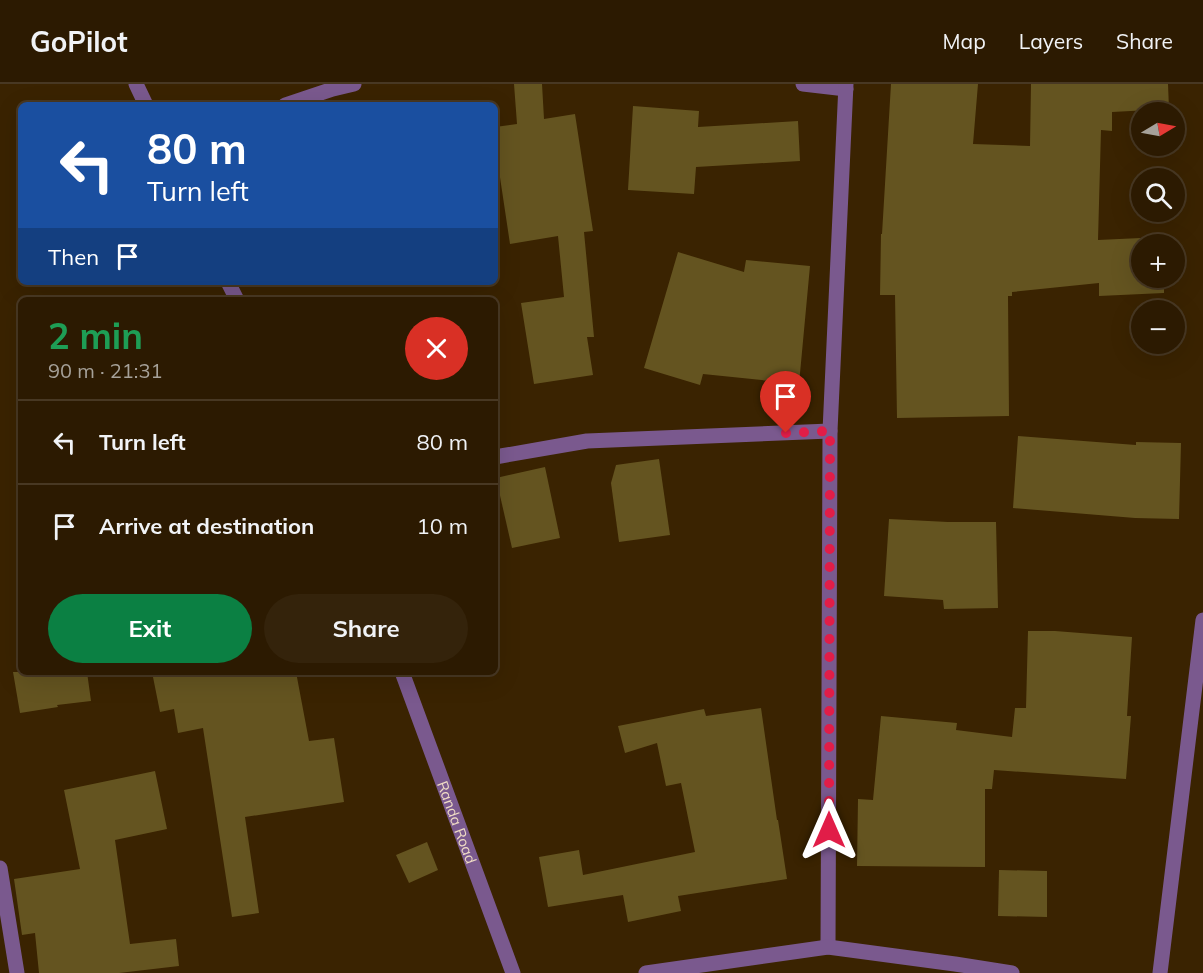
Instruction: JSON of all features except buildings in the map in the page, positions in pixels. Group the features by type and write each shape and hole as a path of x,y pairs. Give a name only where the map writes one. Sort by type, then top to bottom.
{"street":[{"path":"136,84 145,102"},
{"path":"294,102 354,84"},
{"path":"803,84 846,86 830,431 828,947"},
{"path":"498,456 587,441 830,431"},
{"path":"1160,973 1203,620"},
{"name":"Randa Road","path":"403,675 513,973"},
{"path":"0,868 17,973"},
{"path":"646,973 828,947 956,968 1012,973"}],"route":[{"path":"786,433 830,431 829,830"}]}
